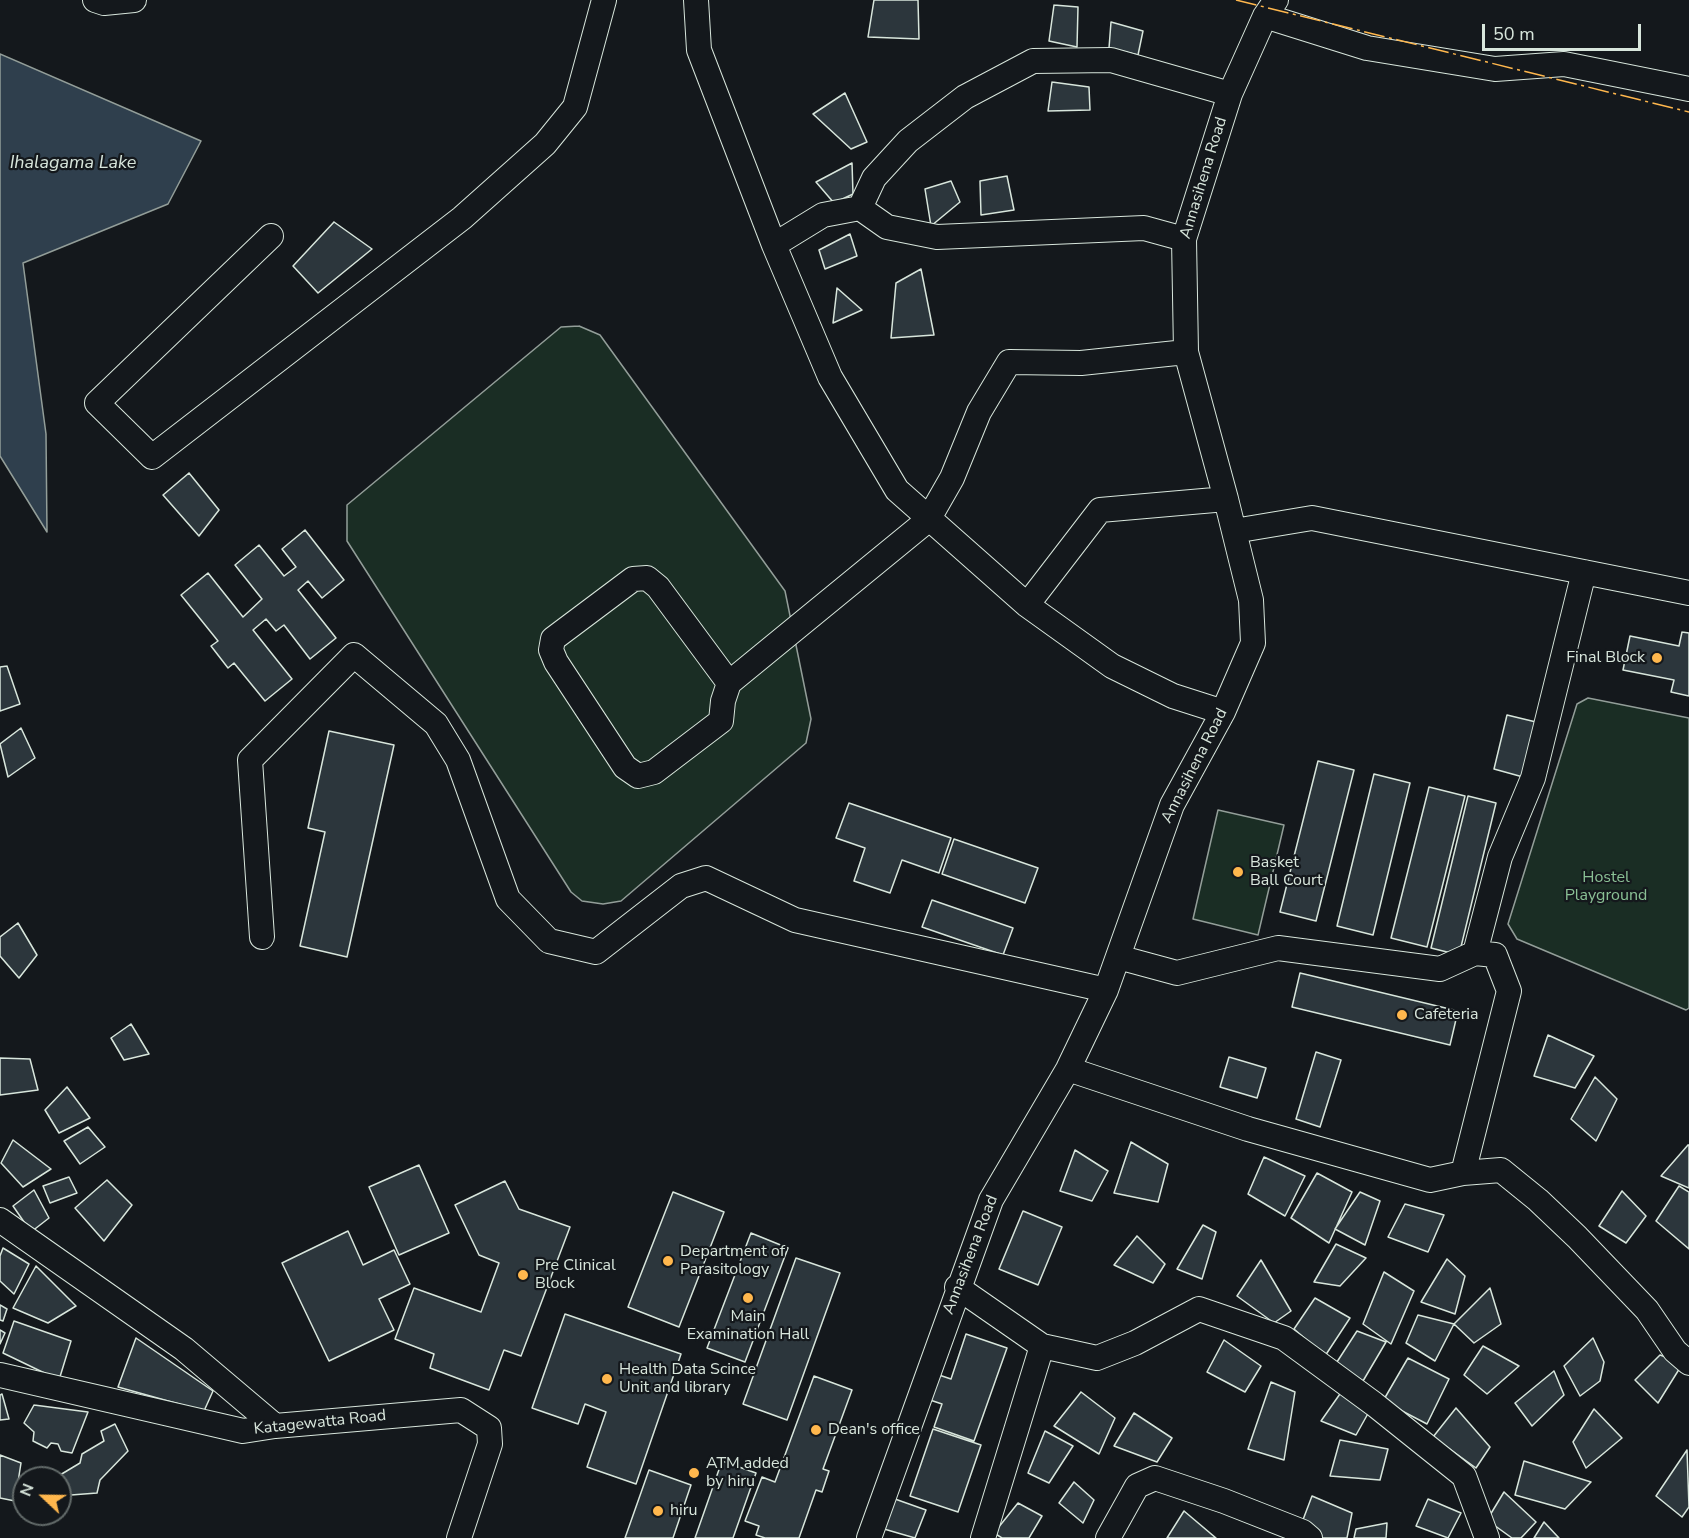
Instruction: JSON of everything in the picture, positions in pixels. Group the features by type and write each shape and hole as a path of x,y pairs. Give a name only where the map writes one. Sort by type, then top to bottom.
{"street":[{"path":"95,0 104,3 134,0"},
{"path":"271,236 97,403 152,457 462,218 545,144 575,107 604,0"},
{"path":"696,0 699,50 774,245 830,377 897,490 928,520 1027,605 1112,666 1173,696 1223,712"},
{"path":"1273,4 1367,48 1495,69 1564,64 1689,89"},
{"name":"Annasihena Road","path":"869,1538 957,1287 991,1200 1068,1069 1106,990 1172,805 1223,712 1253,643 1251,600 1186,352 1184,239 1230,94 1273,4"},
{"path":"860,208 874,178 908,141 965,97 1033,61 1111,60 1230,94"},
{"path":"774,245 823,216 860,208 887,227 937,237 1144,228 1184,239"},
{"path":"729,683 658,587 647,578 633,579 553,639 551,650 556,662 625,767 638,776 654,772 721,721 723,700 729,683 928,520 952,478 979,412 1009,362 1081,363 1186,352"},
{"path":"1027,605 1100,510 1226,499"},
{"path":"1234,531 1312,518 1689,593"},
{"path":"1475,953 1500,857 1533,778 1584,572"},
{"path":"262,937 250,760 354,655 436,724 458,760 508,899 549,940 596,952 681,886 706,878 795,920 1106,990"},
{"path":"1118,957 1177,973 1278,948 1440,969 1475,953 1495,955 1509,991 1463,1173"},
{"path":"1068,1069 1248,1129 1430,1180 1463,1173 1501,1170 1538,1200 1647,1310 1675,1351 1689,1363"},
{"path":"0,1220 184,1349 275,1426"},
{"path":"957,1287 1042,1346 1097,1358 1135,1343 1199,1309 1284,1338 1374,1404 1464,1476 1487,1538"},
{"path":"983,1538 1042,1346"},
{"name":"Katagewatta Road","path":"0,1375 243,1431 275,1426 461,1410 489,1428 490,1444 459,1538"},
{"path":"1108,1538 1137,1486 1155,1478 1224,1501 1303,1532 1310,1538"}],"green space":[{"path":"579,326 600,335 785,591 811,719 806,743 621,901 603,904 582,901 571,892 347,541 347,505 561,327"},
{"name":"Hostel Playground","path":"1588,698 1689,718 1689,1008 1686,1010 1517,939 1508,924 1577,704"},
{"name":"Basket Ball Court","path":"1218,810 1284,825 1258,935 1193,919"}],"water":[{"name":"Ihalagama Lake","path":"0,54 201,141 168,204 23,263 46,434 47,532 0,456"}],"building":[{"path":"874,0 918,0 919,39 868,37"},
{"path":"1054,5 1078,7 1077,47 1049,41"},
{"path":"1111,22 1143,31 1138,55 1109,48"},
{"path":"1052,82 1089,87 1090,110 1048,111"},
{"path":"845,93 867,142 851,149 813,114"},
{"path":"852,163 853,194 834,203 816,182"},
{"path":"1007,176 1014,210 981,215 980,181"},
{"path":"951,181 960,202 931,226 925,189"},
{"path":"334,222 372,249 318,293 293,266"},
{"path":"850,234 857,256 825,269 819,250"},
{"path":"921,269 934,335 891,338 896,283"},
{"path":"837,288 862,310 833,323"},
{"path":"189,473 219,510 199,536 163,495"},
{"path":"305,530 344,580 322,598 308,581 298,590 336,638 310,659 284,625 276,631 266,619 253,630 292,679 265,701 234,663 228,668 211,646 218,641 181,595 208,573 243,617 262,599 235,565 259,545 284,576 296,567 282,549"},
{"name":"Final Block","path":"1682,632 1689,633 1689,696 1671,692 1674,680 1623,670 1630,636 1679,646"},
{"path":"7,666 20,704 0,711 0,667"},
{"path":"1507,715 1536,722 1523,777 1494,769"},
{"path":"21,728 35,758 8,777 0,744"},
{"path":"329,731 394,745 347,957 300,946 325,832 308,828"},
{"path":"1318,761 1354,770 1316,921 1280,912"},
{"path":"1374,774 1410,783 1373,935 1337,926"},
{"path":"1429,787 1465,796 1427,947 1391,938"},
{"path":"1468,796 1496,803 1459,955 1431,948"},
{"path":"849,803 951,838 939,873 902,860 890,893 854,881 865,848 836,838"},
{"path":"954,839 1038,868 1025,903 942,874"},
{"path":"932,900 1013,928 1003,955 922,927"},
{"path":"18,923 37,955 19,978 0,956 0,937"},
{"path":"1300,973 1458,1011 1450,1045 1292,1007"},
{"path":"131,1024 149,1054 124,1060 111,1038"},
{"path":"1548,1035 1594,1056 1575,1088 1534,1076"},
{"path":"1316,1052 1341,1060 1320,1127 1296,1119"},
{"path":"1229,1057 1266,1068 1257,1098 1220,1087"},
{"path":"0,1058 30,1059 38,1090 0,1095"},
{"path":"1595,1077 1617,1099 1596,1141 1571,1119"},
{"path":"67,1087 90,1118 59,1133 45,1110"},
{"path":"88,1127 105,1147 80,1164 64,1141"},
{"path":"13,1140 51,1169 23,1187 1,1163"},
{"path":"1131,1142 1168,1164 1158,1202 1114,1193"},
{"path":"1689,1145 1689,1188 1661,1176"},
{"path":"1075,1150 1108,1171 1092,1201 1060,1191"},
{"path":"1264,1157 1305,1176 1285,1216 1248,1194"},
{"path":"419,1165 449,1233 399,1255 369,1187"},
{"path":"1317,1173 1352,1192 1329,1243 1291,1218"},
{"path":"69,1177 77,1193 50,1203 43,1186"},
{"path":"107,1180 132,1205 104,1241 75,1208"},
{"name":"Pre Clinical Block","path":"505,1181 519,1209 570,1227 521,1356 504,1350 489,1390 430,1368 434,1354 395,1339 414,1288 481,1312 499,1263 479,1255 455,1205"},
{"path":"1679,1186 1689,1192 1689,1249 1656,1221"},
{"path":"34,1190 49,1218 31,1232 13,1206"},
{"path":"1622,1191 1646,1216 1626,1243 1599,1226"},
{"path":"673,1192 724,1212 679,1327 628,1307"},
{"path":"1360,1192 1380,1201 1365,1245 1335,1229"},
{"path":"1405,1204 1444,1215 1428,1252 1388,1237"},
{"path":"1023,1211 1062,1227 1038,1285 999,1269"},
{"path":"1203,1225 1216,1232 1202,1279 1177,1269"},
{"path":"348,1231 363,1265 394,1250 410,1284 379,1299 394,1330 329,1361 282,1263"},
{"name":"Main Examination Hall","path":"751,1233 788,1248 745,1362 707,1348"},
{"path":"1137,1236 1165,1264 1153,1283 1114,1265"},
{"path":"1336,1244 1366,1258 1340,1286 1314,1282"},
{"path":"3,1248 29,1264 14,1294 0,1281 0,1256"},
{"path":"796,1258 840,1273 787,1420 743,1404"},
{"path":"1447,1259 1465,1276 1455,1314 1421,1302"},
{"path":"1261,1260 1291,1311 1274,1323 1237,1296"},
{"path":"36,1266 76,1306 48,1323 13,1308"},
{"path":"1384,1272 1414,1291 1391,1344 1363,1324"},
{"path":"1490,1288 1501,1324 1474,1343 1454,1324"},
{"path":"1315,1298 1350,1318 1325,1356 1294,1329"},
{"path":"0,1305 7,1309 3,1321 0,1320"},
{"name":"Health Data Scince Unit and library","path":"565,1314 681,1354 636,1484 587,1467 606,1412 585,1404 578,1424 532,1408"},
{"path":"1418,1315 1454,1324 1435,1361 1406,1343"},
{"path":"14,1321 71,1341 59,1380 3,1353"},
{"path":"0,1330 5,1333 0,1344"},
{"path":"1357,1331 1386,1342 1363,1381 1335,1365"},
{"path":"966,1334 1007,1348 974,1441 934,1427 942,1404 930,1400 939,1375 951,1379"},
{"path":"136,1338 213,1391 204,1411 118,1387"},
{"path":"1593,1338 1604,1362 1600,1381 1580,1396 1564,1366"},
{"path":"1224,1340 1261,1366 1245,1392 1207,1372"},
{"path":"1483,1346 1519,1366 1487,1394 1464,1375"},
{"path":"1660,1355 1683,1363 1658,1403 1635,1380"},
{"path":"1408,1358 1449,1379 1427,1424 1383,1401"},
{"path":"1554,1371 1564,1395 1532,1426 1515,1403"},
{"name":"Dean's office","path":"814,1376 852,1390 823,1469 829,1471 822,1492 816,1490 799,1538 765,1538 756,1535 759,1526 745,1521 762,1477 775,1482"},
{"path":"1271,1382 1295,1392 1284,1460 1248,1449"},
{"path":"1342,1391 1370,1410 1356,1435 1321,1421"},
{"path":"1081,1392 1115,1418 1099,1454 1054,1426"},
{"path":"2,1394 9,1419 0,1420 0,1395"},
{"path":"34,1405 88,1412 72,1453 61,1451 58,1444 51,1443 47,1448 33,1441 34,1432 24,1423"},
{"path":"1456,1408 1490,1447 1476,1468 1433,1437"},
{"path":"1594,1409 1622,1438 1586,1468 1573,1442"},
{"path":"1134,1413 1172,1438 1157,1462 1114,1446"},
{"path":"115,1424 128,1451 100,1480 97,1493 72,1495 72,1468 80,1463 82,1454 104,1441 101,1431"},
{"path":"933,1429 981,1445 958,1512 910,1496"},
{"path":"1045,1431 1073,1446 1049,1483 1028,1473"},
{"path":"1340,1440 1388,1449 1380,1480 1330,1476"},
{"path":"1687,1450 1689,1507 1682,1517 1656,1496"},
{"path":"0,1455 21,1463 21,1466 12,1466 12,1500 0,1498"},
{"path":"722,1461 756,1473 733,1538 695,1538"},
{"path":"1524,1461 1591,1482 1565,1509 1515,1495"},
{"name":"hiru","path":"649,1470 691,1485 673,1538 625,1538"},
{"path":"1074,1482 1094,1500 1083,1523 1059,1503"},
{"path":"1504,1492 1536,1522 1521,1538 1512,1538 1487,1520"},
{"path":"1312,1496 1352,1513 1347,1538 1319,1538 1301,1525"},
{"path":"895,1499 926,1510 915,1538 884,1529"},
{"path":"1428,1499 1461,1513 1448,1538 1416,1526"},
{"path":"1018,1503 1042,1516 1029,1538 1002,1538 994,1533"},
{"path":"1184,1511 1216,1538 1167,1538"},
{"path":"1544,1522 1559,1538 1534,1538"},
{"path":"1387,1523 1386,1538 1354,1538 1356,1529"}],"power":[{"path":"1236,0 1689,112"}],"place":[{"name":"Final Block","path":"1657,658"},
{"name":"Basket Ball Court","path":"1238,872"},
{"name":"Cafeteria","path":"1402,1015"},
{"name":"Department of Parasitology","path":"668,1261"},
{"name":"Pre Clinical Block","path":"523,1275"},
{"name":"Main Examination Hall","path":"748,1298"},
{"name":"Health Data Scince Unit and library","path":"607,1379"},
{"name":"Dean's office","path":"816,1430"},
{"name":"ATM added by hiru","path":"694,1473"},
{"name":"hiru","path":"658,1511"}]}
